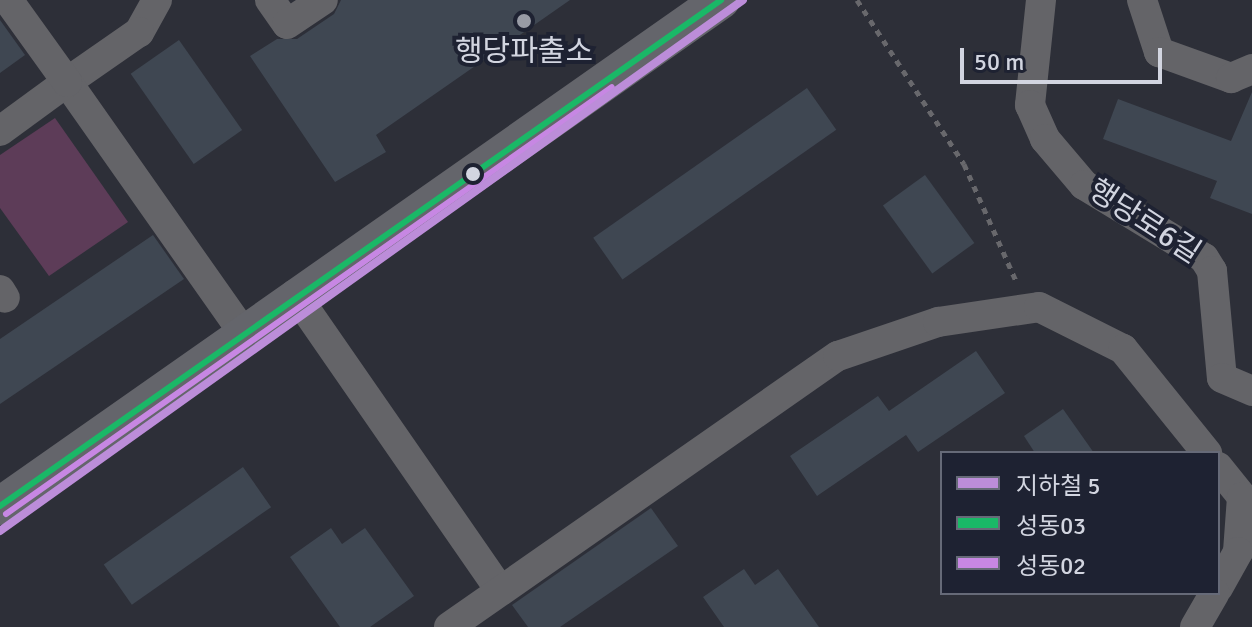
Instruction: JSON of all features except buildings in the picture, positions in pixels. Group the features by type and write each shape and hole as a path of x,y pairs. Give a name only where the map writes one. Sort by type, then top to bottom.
{"main road":[{"path":"0,506 242,331 721,0"}],"street":[{"path":"8,0 242,331"},
{"path":"0,131 139,32 157,0"},
{"path":"270,0 287,24 323,0"},
{"name":"행당로6길","path":"1041,0 1030,105 1045,139 1084,185 1204,258 1212,271 1222,378 1252,391"},
{"path":"1142,0 1159,52 1231,78 1252,69"},
{"path":"295,294 501,591"},
{"path":"449,627 838,356 938,322 1039,307 1123,349 1205,451"},
{"path":"1220,470 1242,497 1238,552 1220,584"},
{"path":"1195,627 1214,595"}],"path":[{"path":"857,0 964,164 1006,248 1026,309"}],"shaded area":[{"path":"55,118 128,222 49,276 0,208 0,155"}],"metro line":[{"name":"5","path":"0,531 743,0"}],"transit line":[{"name":"성동03","path":"0,506 721,0"},
{"name":"성동02","path":"6,514 612,87"}],"place":[{"name":"행당파출소","path":"524,21"}]}
